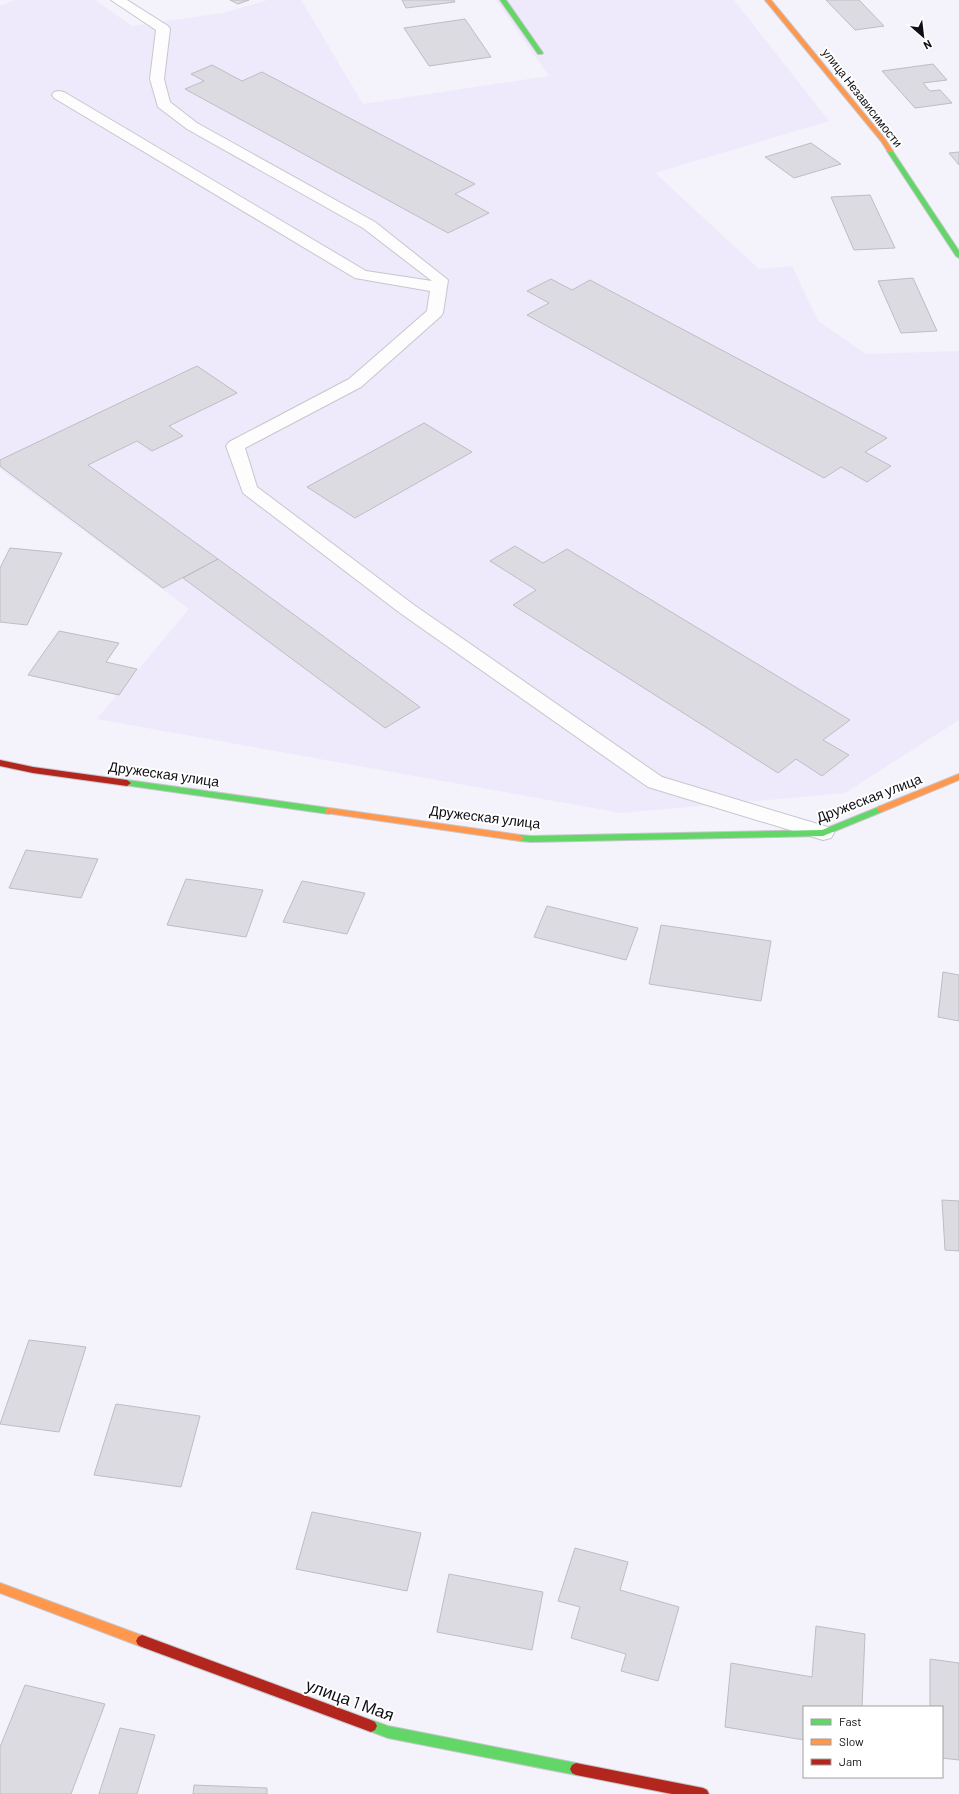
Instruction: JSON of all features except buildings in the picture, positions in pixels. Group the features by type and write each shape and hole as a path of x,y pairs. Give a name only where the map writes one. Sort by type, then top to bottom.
{"street":[{"path":"503,0 540,53"},
{"name":"улица Независимости","path":"768,0 883,140 959,256"},
{"name":"Дружеская улица","path":"0,763 33,770 531,839 823,833 959,777"},
{"name":"улица 1 Мая","path":"0,1588 388,1732 703,1794"}],"lane":[{"path":"118,0 163,30 157,79 163,104 192,126 369,225 440,280 435,313 355,383 235,446 249,489 406,609 655,782 823,833"},
{"path":"59,95 361,275 439,288"}],"shaded area":[{"path":"15,0 95,0 132,26 223,13 268,0 301,0 363,104 549,76 496,0 734,0 829,121 655,173 759,269 792,266 818,321 866,354 959,351 959,720 845,793 621,813 97,719 189,609 0,469 0,6"}],"traffic: fast":[{"path":"503,0 540,53"},
{"path":"890,151 959,256"},
{"path":"127,783 329,811"},
{"path":"520,838 823,833 881,809"},
{"path":"371,1726 388,1732 576,1769"}],"traffic: slow":[{"path":"768,0 883,140 890,151"},
{"path":"881,809 959,777"},
{"path":"329,811 520,838"},
{"path":"0,1588 142,1641"}],"traffic: jam":[{"path":"0,763 33,770 127,783"},
{"path":"142,1641 371,1726"},
{"path":"576,1769 703,1794"}]}
